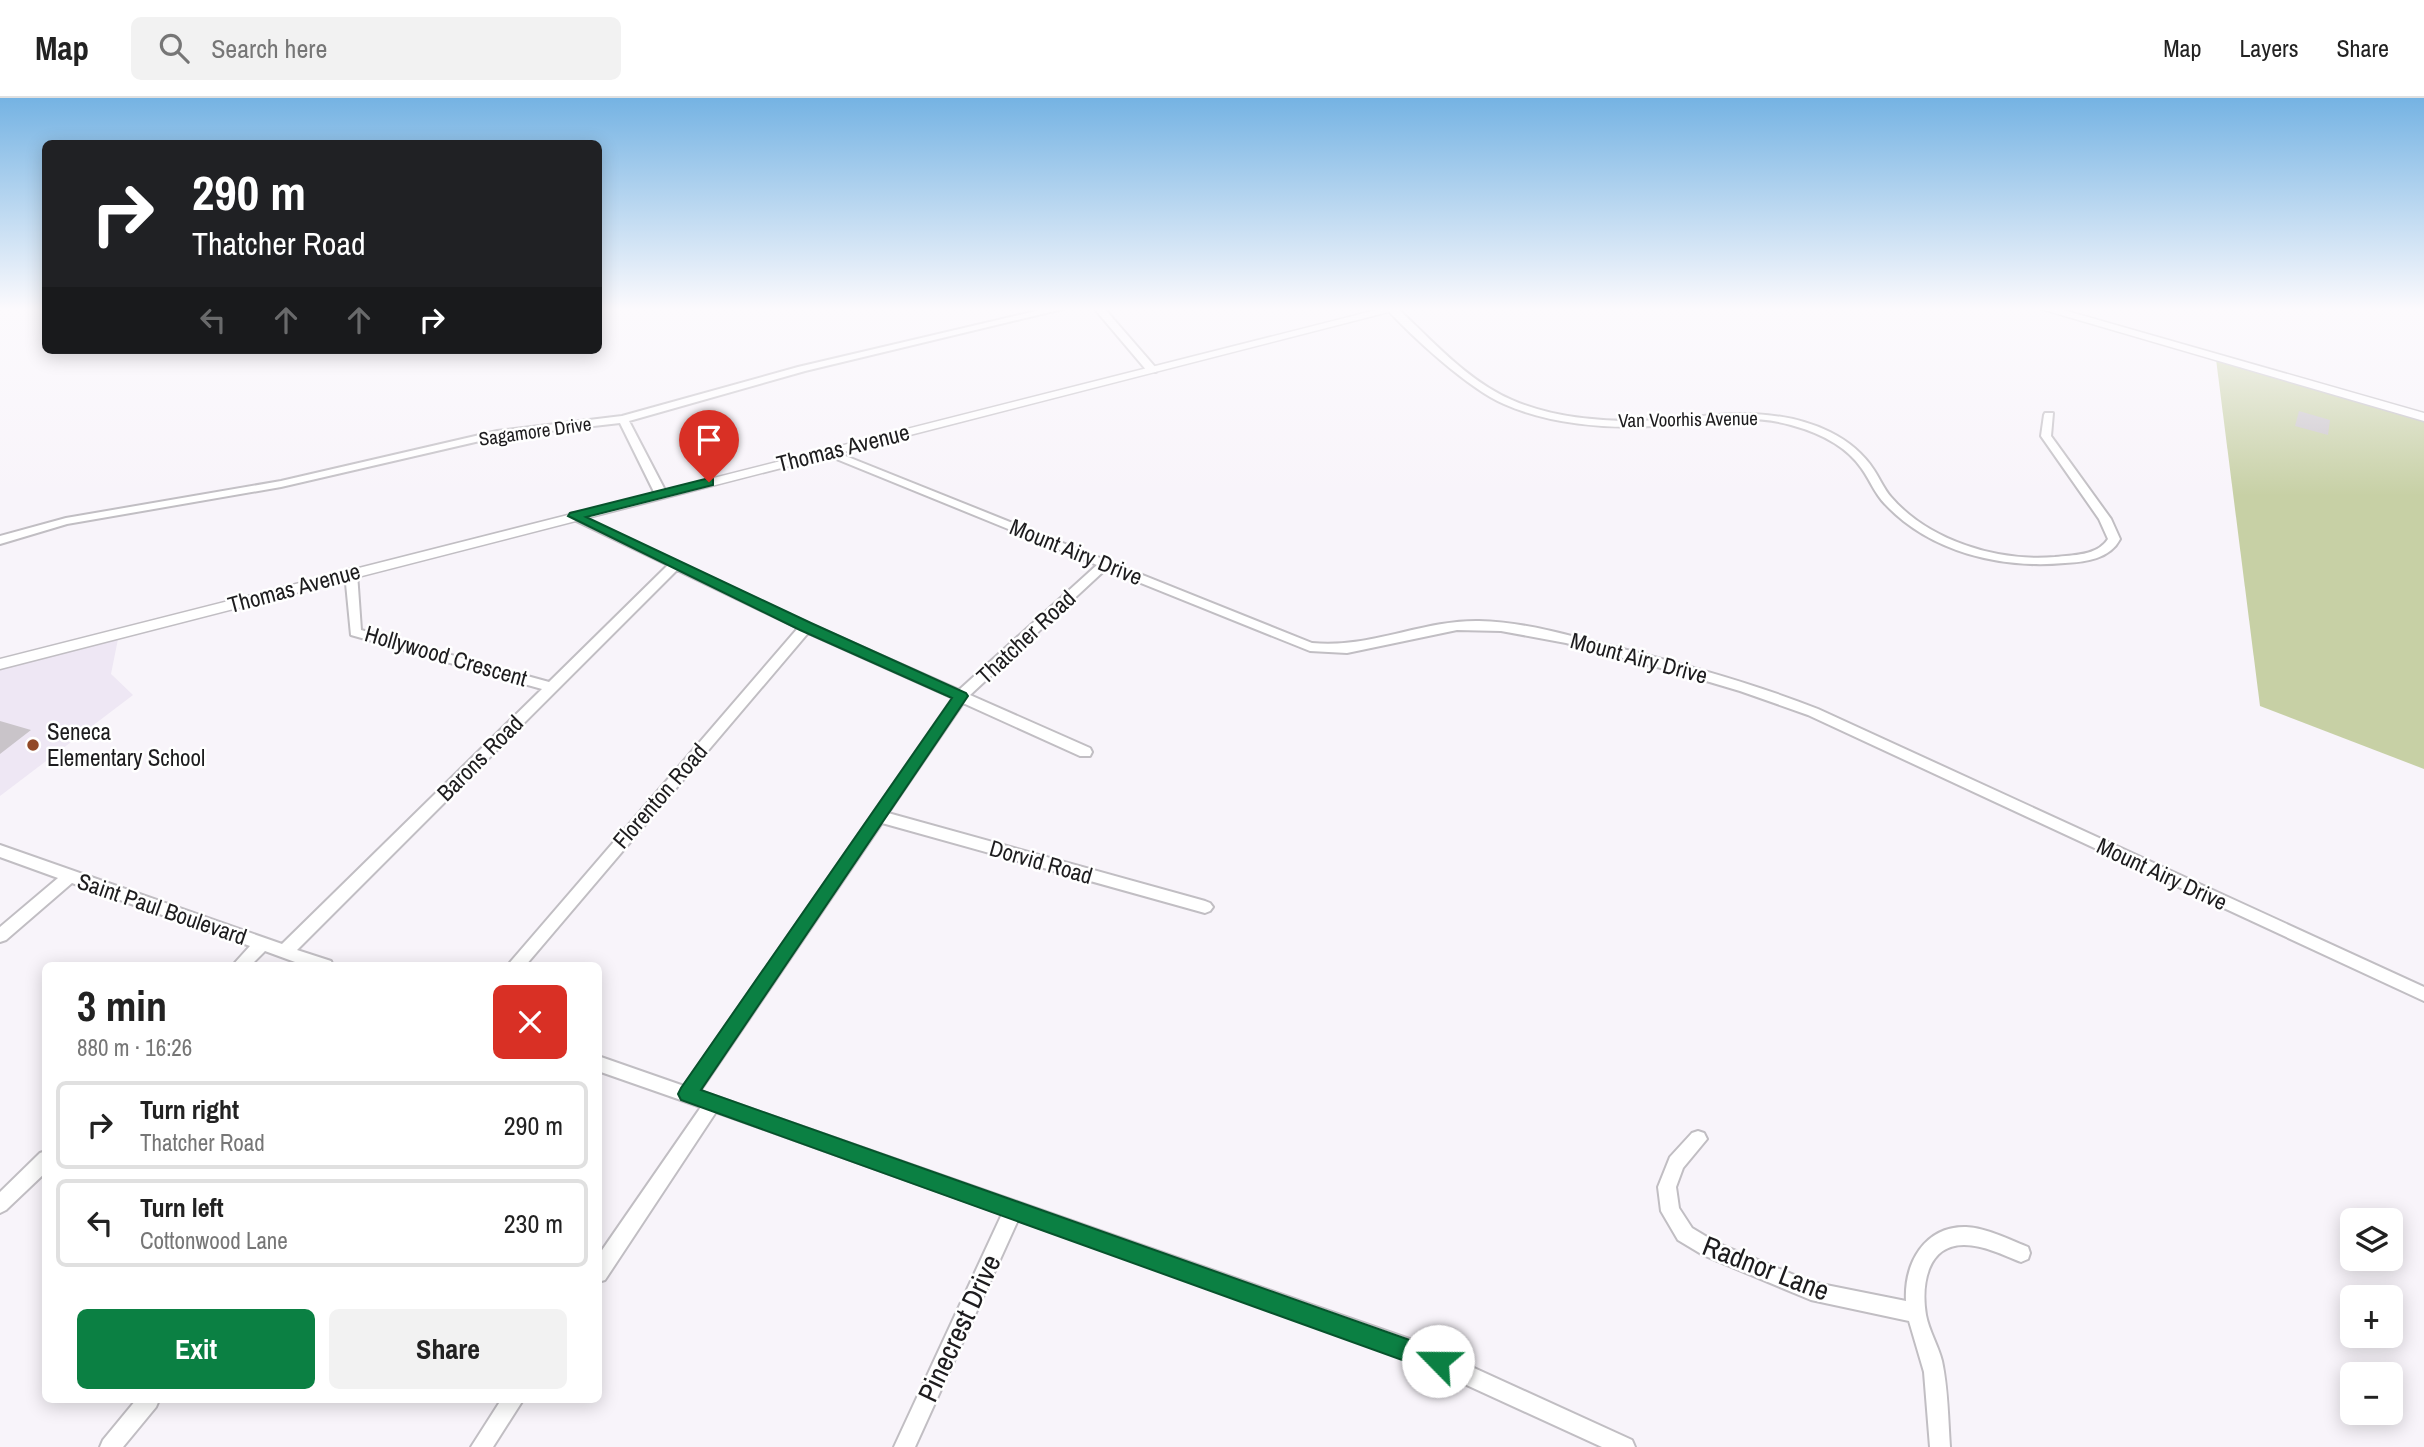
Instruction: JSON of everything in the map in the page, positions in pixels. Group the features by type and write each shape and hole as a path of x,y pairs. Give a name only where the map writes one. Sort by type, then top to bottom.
{"main road":[{"name":"Thomas Avenue","path":"0,664 1152,370"},
{"path":"2260,370 2424,417"}],"street":[{"name":"Sagamore Drive","path":"0,540 66,521 281,484 497,434 623,419 799,370"},
{"name":"Van Voorhis Avenue","path":"1465,370 1485,388 1505,400 1530,410 1565,417 1642,423 1751,415 1771,417 1815,429 1849,448 1860,458 1888,502 1917,525 1951,543 2009,558 2048,561 2082,558 2106,550 2114,539 2105,519 2046,436 2049,415"},
{"path":"623,419 661,494"},
{"name":"Mount Airy Drive","path":"828,452 1298,643 1323,650 1349,649 1428,629 1457,626 1497,627 1562,638 1764,692 1813,712 2424,994"},
{"path":"574,516 806,626 1085,752"},
{"name":"Thatcher Road","path":"688,1094 961,696 1106,564"},
{"name":"Barons Road","path":"285,952 676,565"},
{"name":"Hollywood Crescent","path":"351,573 355,632 550,687"},
{"name":"Florenton Road","path":"517,962 806,626"},
{"name":"Dorvid Road","path":"878,816 1205,907"},
{"name":"Saint Paul Boulevard","path":"0,851 313,962"},
{"path":"0,936 70,876"},
{"path":"244,962 262,944"},
{"path":"602,1064 1415,1351 1625,1447"},
{"path":"602,1267 713,1103"},
{"name":"Radnor Lane","path":"1698,1139 1676,1163 1667,1187 1670,1211 1685,1234 1710,1249 1811,1290 1916,1313"},
{"path":"0,1204 42,1163"},
{"name":"Pinecrest Drive","path":"904,1447 1014,1209"},
{"path":"1940,1447 1935,1378 1916,1313 1913,1289 1917,1269 1934,1246 1961,1236 1977,1238 2021,1252"},
{"path":"110,1447 147,1403"},
{"path":"481,1447 511,1403"}],"shaded area":[{"name":"Seneca Elementary School","path":"118,639 111,674 133,695 0,796 0,669"}],"green space":[{"path":"2217,370 2255,370 2424,418 2424,769 2260,706"}],"building":[{"path":"2299,411 2330,420 2328,435 2295,426"},
{"name":"Seneca Elementary School","path":"0,721 31,730 0,754"}],"place":[{"name":"Seneca Elementary School","path":"33,745"}],"route":[{"path":"709,482 574,516 961,696 688,1094 1438,1361"}]}
